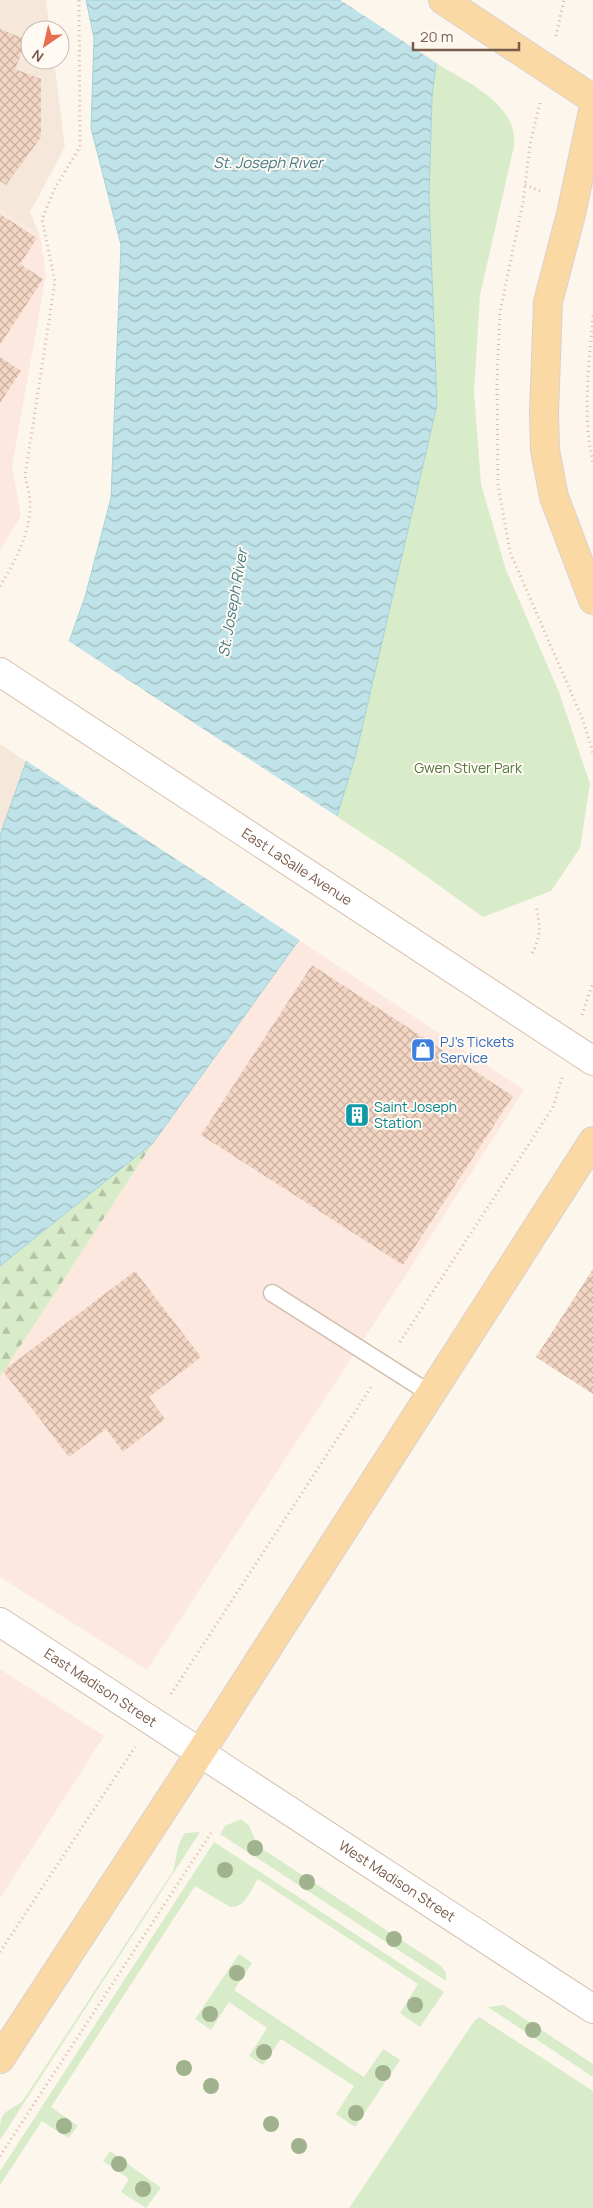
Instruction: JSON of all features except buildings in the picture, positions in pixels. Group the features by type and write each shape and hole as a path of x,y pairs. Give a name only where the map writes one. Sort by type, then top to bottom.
{"main road":[{"path":"443,0 593,99"},
{"path":"593,112 571,214 548,302 544,413 545,450 554,497 593,600"},
{"path":"0,2059 200,1753 593,1140"}],"street":[{"name":"East LaSalle Avenue","path":"0,672 593,1062"},
{"name":"East Madison Street","path":"0,1622 200,1753"},
{"name":"West Madison Street","path":"200,1753 593,2009"}],"lane":[{"path":"272,1293 430,1394"}],"path":[{"path":"0,586 11,568 29,525 30,502 26,476 55,281 42,219 55,188 80,147 79,0"},
{"path":"530,144 523,202 500,312 497,388 498,485 510,552 583,720 593,753"},
{"path":"525,184 544,193"},
{"path":"593,316 588,383 588,418 593,463"},
{"path":"532,953 539,942 541,926 536,906"},
{"path":"589,991 593,982"},
{"path":"169,1697 553,1107"},
{"path":"0,1952 136,1747"},
{"path":"0,2156 211,1833"}],"shaded area":[{"path":"0,0 46,0 49,20 20,20 20,70 55,70 65,147 30,212 40,236 0,210"},
{"path":"0,210 40,236 46,275 12,466 21,516 0,550"},
{"path":"0,744 27,762 0,835"},
{"path":"299,940 524,1090 409,1270 147,1670 0,1577 0,1377 153,1143"},
{"path":"0,1669 104,1736 0,1898"}],"green space":[{"name":"Gwen Stiver Park","path":"436,63 488,96 508,118 513,131 514,146 480,295 474,392 481,484 506,570 559,692 590,784 580,848 551,891 483,917 402,859 336,816 356,754 437,405 429,197 432,98"},
{"path":"153,1143 0,1377 0,1266"},
{"path":"241,1819 249,1826 258,1846 441,1966 446,1973 446,1981 220,1834 225,1826"},
{"path":"200,1832 0,2140 0,2124 3,2116 22,2102 173,1871 178,1847 185,1833"},
{"path":"214,1842 444,1992 420,2027 400,2013 418,1984 258,1879 247,1898 235,1907 230,1907 195,1886 51,2107 78,2126 68,2138 42,2121 0,2185 0,2171"},
{"path":"239,1954 252,1963 234,1990 364,2077 383,2049 400,2060 355,2127 336,2114 354,2086 281,2039 263,2065 249,2056 267,2028 229,2002 211,2030 195,2019"},
{"path":"504,2005 593,2064 593,2077 488,2007"},
{"path":"479,2017 593,2091 593,2208 349,2208 475,2020"},
{"path":"110,2151 161,2188 146,2208 121,2192 129,2179 103,2161"}],"water":[{"name":"St. Joseph River","path":"86,0 455,0 436,63 432,98 429,197 437,405 356,754 299,940 153,1143 0,1266 0,835 85,597 111,498 121,245 91,128 94,38"}],"pier":[{"path":"340,0 457,0 438,64"},
{"path":"67,640 338,817 301,941 25,760"}],"place":[{"name":"PJ's Tickets Service","path":"423,1050"},
{"name":"Saint Joseph Station","path":"357,1115"}]}
